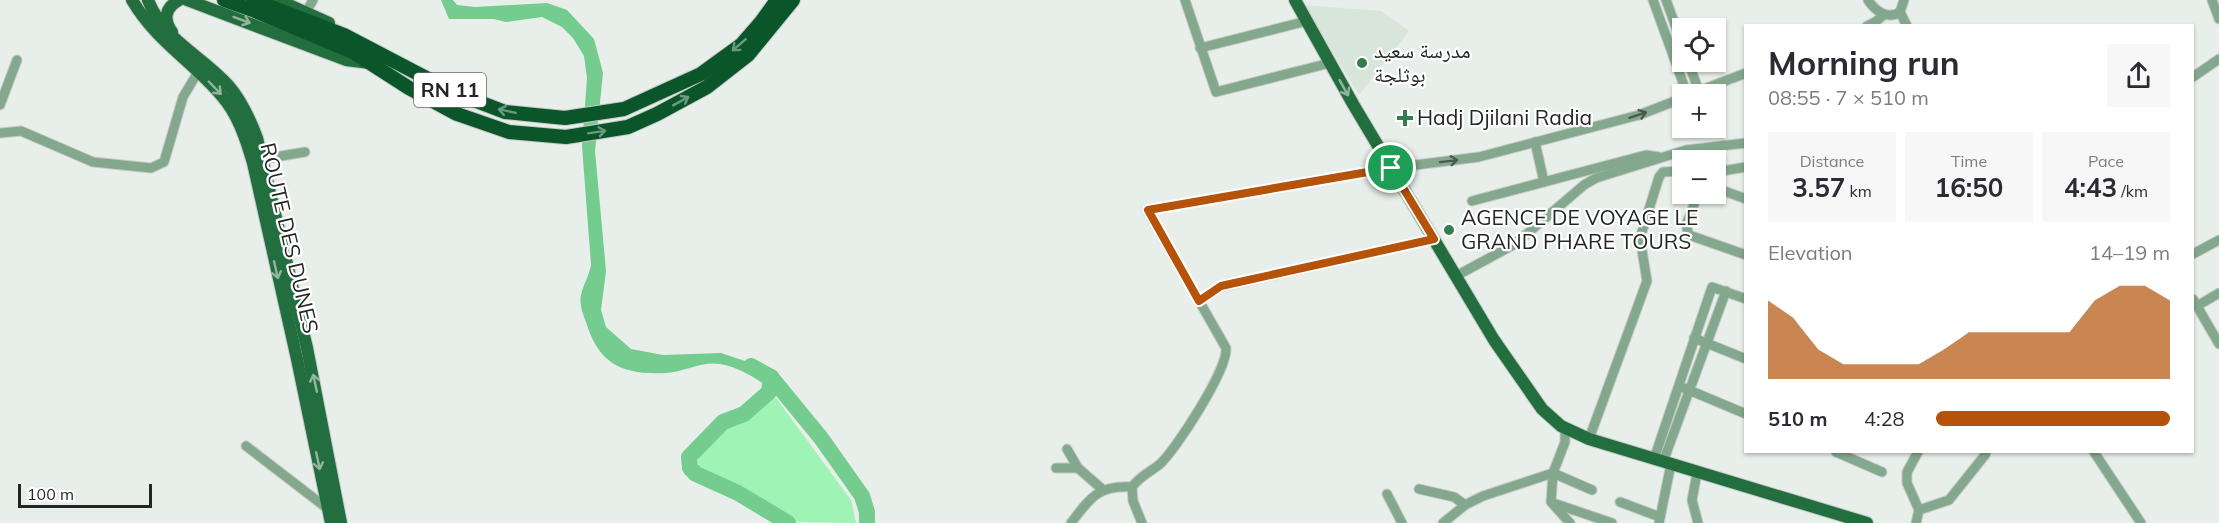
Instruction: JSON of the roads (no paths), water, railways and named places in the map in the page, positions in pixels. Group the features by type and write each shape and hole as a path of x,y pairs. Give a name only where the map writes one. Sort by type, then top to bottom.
{"highway":[{"name":"RN 11","path":"224,0 353,52 457,114 509,132 566,137 628,127 707,87 748,55 793,0"},
{"name":"RN 11","path":"253,0 344,34 453,92 505,112 565,118 624,109 701,74 741,45 777,0"}],"main road":[{"name":"ROUTE DES DUNES","path":"132,0 157,35 222,96 234,113 253,163 331,523"},
{"name":"ROUTE DES DUNES","path":"148,0 162,26 213,70 237,96 248,114 263,159 318,398 341,523"},
{"path":"177,41 167,26 166,15 172,4 179,0"},
{"name":"RN 11","path":"187,0 346,60 372,64"},
{"name":"RN 11","path":"278,0 332,25 344,34"},
{"path":"1295,0 1391,168 1494,340 1542,409 1564,428 1589,439 1867,523"}],"street":[{"path":"306,12 313,0"},
{"path":"1185,0 1216,92 1330,63"},
{"path":"1653,0 1663,29 1688,84"},
{"path":"1868,0 1884,15"},
{"path":"1871,24 1884,15 1895,15 1900,12 1904,0"},
{"path":"2212,0 2219,19"},
{"path":"1663,29 1667,2"},
{"path":"1667,2 1673,18"},
{"path":"1900,12 1906,24"},
{"path":"1200,48 1307,21"},
{"path":"2194,76 2219,59"},
{"path":"0,105 17,60"},
{"path":"0,133 21,131 93,162 151,168 158,166 164,162 183,97 198,72"},
{"path":"1716,84 1744,74"},
{"path":"1142,523 1133,501 1132,487 1139,477 1160,464 1179,442 1227,355 1226,348 1148,210 1391,168 1479,157 1639,115 1672,102"},
{"path":"1535,142 1544,182"},
{"path":"1456,276 1515,244 1584,185 1596,178 1686,150 1744,143"},
{"path":"263,159 305,152"},
{"path":"1472,201 1646,155 1663,157"},
{"path":"1726,170 1744,167"},
{"path":"1589,439 1647,281 1640,238 1659,177 1663,172 1672,172"},
{"path":"1726,192 1744,198"},
{"path":"1694,204 1686,225 1689,235 1744,254"},
{"path":"1199,301 1221,286 1434,239"},
{"path":"2194,253 2219,240"},
{"path":"1620,502 1660,520 1663,462 1679,386 1712,287 1744,298"},
{"path":"1663,462 1726,291"},
{"path":"2219,293 2195,303 2219,344"},
{"path":"1694,338 1744,358"},
{"path":"1679,386 1744,413"},
{"path":"1564,428 1565,442 1553,473 1551,502 1570,523"},
{"path":"246,446 328,509"},
{"path":"1067,449 1078,468 1102,489"},
{"path":"1842,453 1859,456 1882,472"},
{"path":"1916,523 1919,510 1907,483 1907,472 1917,453"},
{"path":"1919,510 1949,500 1986,453"},
{"path":"2095,453 2141,523"},
{"path":"1056,468 1078,468"},
{"path":"1443,523 1465,505 1483,496 1553,473 1592,490"},
{"path":"1697,473 1692,500 1698,523"},
{"path":"1071,523 1084,505 1102,489 1117,486 1132,487"},
{"path":"1419,489 1454,497 1465,505"},
{"path":"1387,494 1402,523"},
{"path":"1551,502 1612,523"}],"waterway":[{"path":"751,366 771,377 769,392 744,414 723,422 689,457 690,468 696,474 738,493 788,523"},
{"path":"771,377 821,438 862,496 867,512 867,523"}],"place":[{"name":"مدرسة سعيد بوثلجة","path":"1362,63"},
{"name":"Hadj Djilani Radia","path":"1405,118"},
{"name":"AGENCE DE VOYAGE LE GRAND PHARE TOURS","path":"1449,230"}]}
